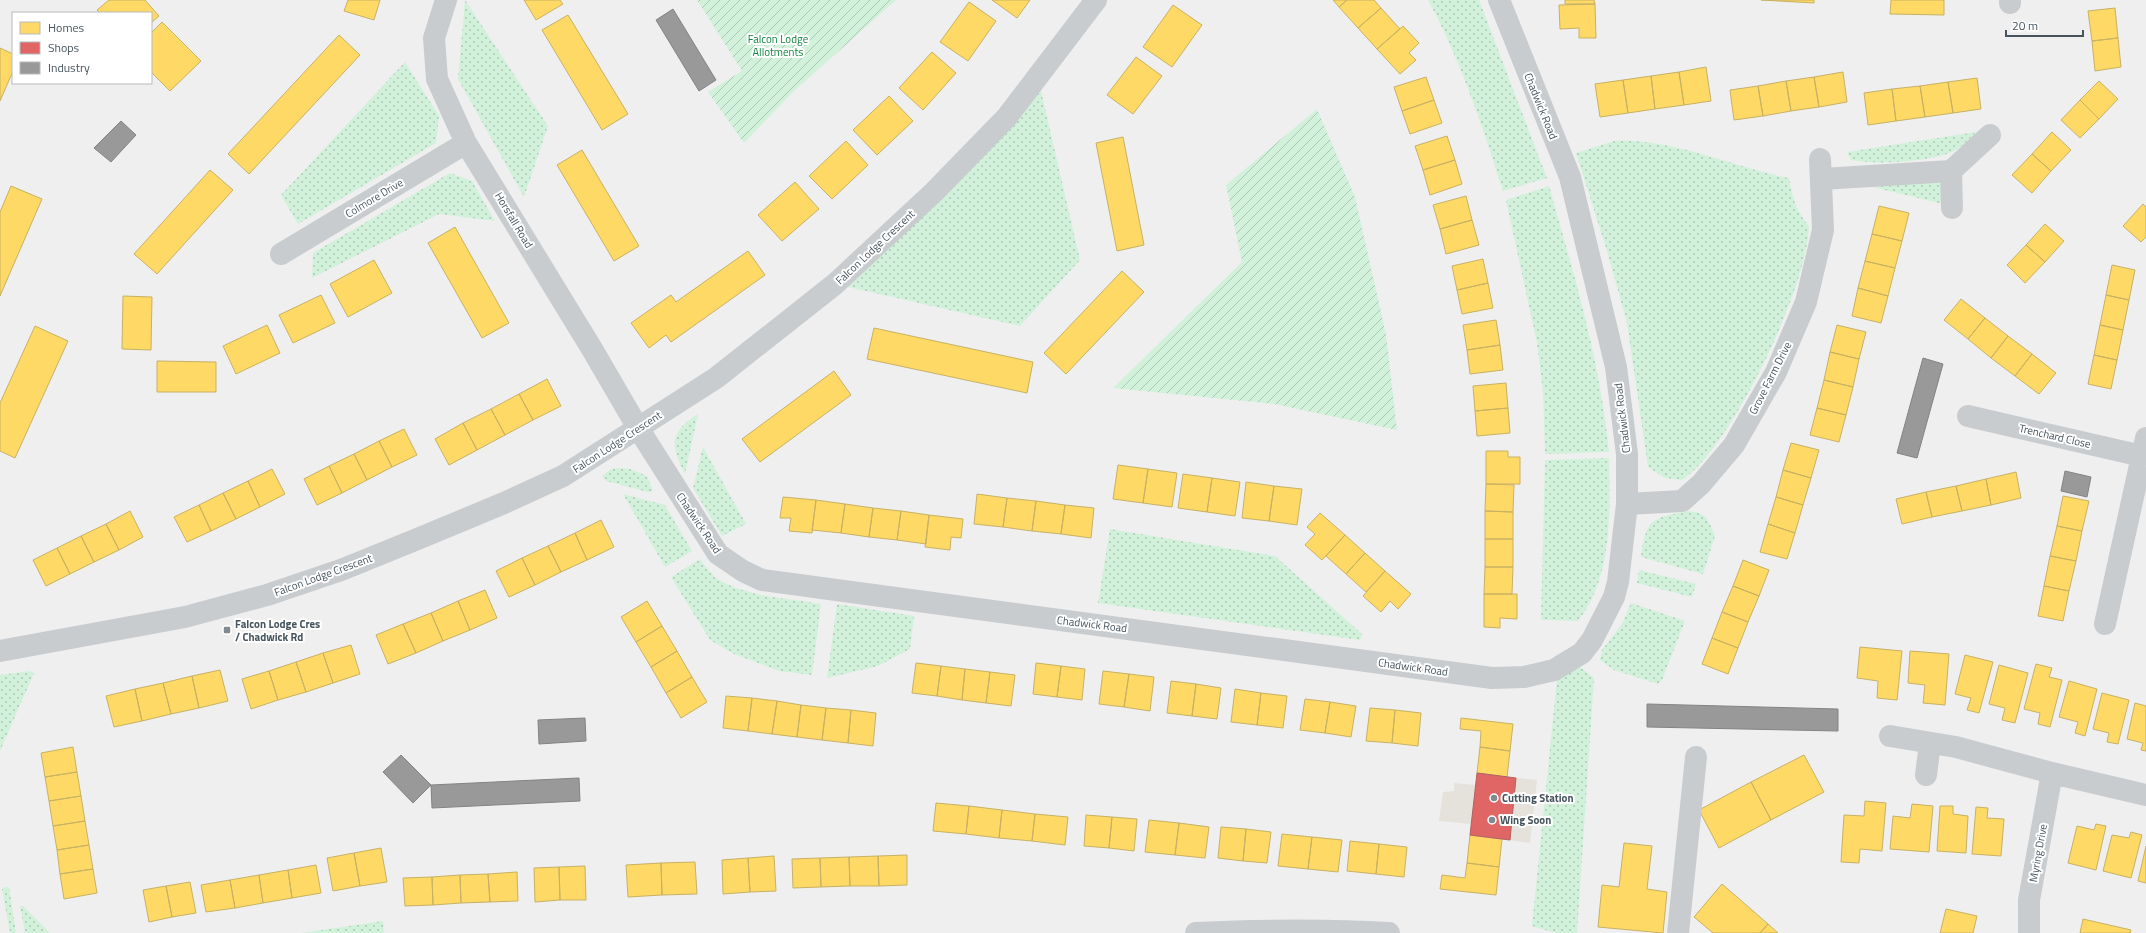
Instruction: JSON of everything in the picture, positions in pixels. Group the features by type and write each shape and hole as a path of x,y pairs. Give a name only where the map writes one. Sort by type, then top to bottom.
{"street":[{"name":"Horsfall Road","path":"446,0 434,38 437,79 466,143 592,349 638,428"},
{"name":"Falcon Lodge Crescent","path":"0,651 186,617 267,595 333,572 497,506 563,476 716,378 835,284 922,203 1007,117 1096,0"},
{"name":"Chadwick Road","path":"638,428 718,554 743,571 762,580 1492,678 1524,677 1554,670 1575,658 1585,649 1606,615 1614,597 1618,582 1627,504 1627,454 1616,367 1570,177 1499,0"},
{"path":"1952,208 1951,171 1990,135"},
{"name":"Colmore Drive","path":"281,254 466,143"},
{"name":"Grove Farm Drive","path":"1627,504 1682,501 1701,484 1734,445 1776,372 1806,302 1823,230 1821,169 1951,171"},
{"name":"Trenchard Close","path":"1968,416 2144,447 2105,624"},
{"path":"1890,736 1956,747 2052,773 2146,795"},
{"path":"1926,775 1930,743"},
{"path":"1678,933 1696,757"},
{"name":"Myring Drive","path":"2029,933 2029,900 2052,773"},
{"path":"1196,933 1282,929 1334,929 1389,933"}],"shaded area":[{"path":"1477,773 1537,780 1530,843 1470,835 1471,824 1439,821 1443,792 1454,791 1454,783 1475,785"}],"green space":[{"path":"465,0 548,126 524,197 458,79"},
{"name":"Falcon Lodge Allotments","path":"697,0 896,0 794,91 744,143 708,92 742,71"},
{"path":"1428,0 1479,0 1547,178 1503,191 1479,118 1461,70"},
{"path":"405,62 439,116 436,143 298,224 281,195"},
{"path":"1038,78 1080,260 1020,326 835,284"},
{"path":"1317,109 1355,197 1386,334 1397,430 1274,404 1113,388 1242,262 1226,185"},
{"path":"1976,132 1965,143 1952,152 1930,158 1902,162 1862,162 1851,160 1847,152"},
{"path":"1614,141 1637,141 1681,148 1789,178 1795,204 1809,226 1805,253 1796,286 1764,364 1722,435 1701,462 1682,480 1665,478 1648,467 1627,323 1607,251 1576,153"},
{"path":"450,173 472,181 495,221 439,214 312,278 313,253"},
{"path":"1939,182 1943,187 1943,204 1864,185"},
{"path":"1549,186 1577,285 1593,351 1605,418 1609,452 1545,454 1543,392 1537,343 1506,200"},
{"path":"698,414 685,474 677,455 675,440 677,433 682,427"},
{"path":"703,447 746,524 722,536 693,488"},
{"path":"1609,458 1609,521 1607,543 1598,584 1589,604 1578,621 1541,620 1545,460"},
{"path":"611,469 630,469 647,476 653,491 648,492 606,481 602,476"},
{"path":"623,494 665,505 692,551 665,567"},
{"path":"1689,511 1704,516 1709,522 1715,536 1703,574 1641,557 1645,534 1653,522 1659,518"},
{"path":"1110,529 1275,556 1362,634 1360,640 1098,603"},
{"path":"700,559 714,576 737,588 765,596 821,604 812,675 779,671 734,654 710,640 671,577"},
{"path":"1639,570 1696,584 1692,597 1637,583"},
{"path":"1631,603 1685,621 1662,680 1658,684 1614,670 1600,660 1602,650 1622,624"},
{"path":"837,604 914,616 910,649 878,666 827,678"},
{"path":"1579,666 1594,678 1577,933 1556,933 1532,926 1557,679"},
{"path":"30,671 34,673 0,751 0,675"},
{"path":"9,887 16,933 10,933 2,889"},
{"path":"20,906 23,906 50,933 25,933"},
{"path":"383,921 384,933 301,933"}],"building: Homes":[{"path":"109,0 145,0 159,16 152,22 152,12 99,12 97,10"},
{"path":"348,0 380,0 374,20 344,11"},
{"path":"524,0 560,0 563,4 536,20"},
{"path":"992,0 1030,0 1017,18"},
{"path":"1333,0 1347,0 1339,7"},
{"path":"1347,0 1374,0 1381,8 1358,28 1339,7"},
{"path":"1565,0 1594,0 1595,4 1565,4"},
{"path":"1761,0 1814,0 1814,3"},
{"path":"1891,0 1944,0 1944,15 1890,14"},
{"path":"969,2 996,21 968,61 940,42"},
{"path":"1595,4 1596,38 1579,38 1579,28 1560,29 1559,5"},
{"path":"1173,5 1202,25 1172,67 1143,47"},
{"path":"1381,8 1400,29 1377,49 1358,28"},
{"path":"2115,8 2118,38 2092,41 2088,11"},
{"path":"568,15 628,114 602,130 542,30"},
{"path":"162,22 201,61 170,91 152,73 152,32"},
{"path":"1403,26 1419,43 1409,53 1416,60 1400,74 1377,49"},
{"path":"339,35 360,55 249,174 228,154"},
{"path":"2118,38 2121,67 2095,71 2092,41"},
{"path":"0,48 12,54 12,73 0,101"},
{"path":"932,52 956,73 923,110 899,88"},
{"path":"1136,57 1162,76 1133,114 1107,95"},
{"path":"1706,67 1711,101 1684,105 1679,72"},
{"path":"1679,72 1684,105 1655,109 1651,76"},
{"path":"1843,72 1847,102 1819,107 1814,77"},
{"path":"1651,76 1655,109 1628,113 1623,80"},
{"path":"1426,77 1434,100 1402,111 1394,87"},
{"path":"1814,77 1819,107 1791,111 1786,81"},
{"path":"1977,78 1981,109 1953,113 1948,82"},
{"path":"1623,80 1628,113 1600,117 1595,84"},
{"path":"1786,81 1791,111 1763,116 1758,86"},
{"path":"2099,81 2118,99 2099,119 2080,100"},
{"path":"1948,82 1953,113 1925,117 1920,86"},
{"path":"1758,86 1763,116 1734,120 1730,90"},
{"path":"1920,86 1925,117 1896,121 1892,89"},
{"path":"1892,89 1896,121 1868,125 1864,93"},
{"path":"889,96 913,121 877,155 853,130"},
{"path":"1434,100 1442,123 1410,134 1402,111"},
{"path":"2080,100 2099,119 2080,138 2061,120"},
{"path":"2052,132 2071,150 2051,171 2032,154"},
{"path":"1447,136 1455,160 1423,170 1415,146"},
{"path":"1123,137 1144,245 1117,251 1096,143"},
{"path":"846,141 868,165 832,199 809,176"},
{"path":"582,150 639,246 614,261 557,165"},
{"path":"2032,154 2051,171 2032,193 2012,175"},
{"path":"1455,160 1462,184 1430,195 1423,170"},
{"path":"210,170 233,190 157,274 134,254"},
{"path":"795,182 819,209 782,241 758,215"},
{"path":"11,186 42,199 0,296 0,212"},
{"path":"1466,196 1472,220 1440,229 1433,205"},
{"path":"2143,204 2146,207 2146,237 2141,242 2123,226"},
{"path":"1879,206 1909,213 1902,241 1872,234"},
{"path":"1472,220 1479,245 1446,254 1440,229"},
{"path":"2045,224 2064,241 2045,262 2026,245"},
{"path":"455,227 509,323 482,338 428,243"},
{"path":"1872,234 1902,241 1895,268 1865,261"},
{"path":"2026,245 2045,262 2025,283 2007,265"},
{"path":"748,251 765,275 671,342 666,335 649,348 631,323 671,295 676,302"},
{"path":"1483,259 1488,283 1457,290 1452,266"},
{"path":"374,260 392,293 348,317 330,284"},
{"path":"1865,261 1895,268 1888,296 1858,288"},
{"path":"2112,265 2135,270 2129,300 2106,295"},
{"path":"1122,271 1144,292 1066,374 1044,353"},
{"path":"1488,283 1493,308 1462,314 1457,290"},
{"path":"1858,288 1888,296 1881,323 1852,316"},
{"path":"321,295 335,323 293,343 279,315"},
{"path":"2106,295 2129,300 2123,330 2100,325"},
{"path":"123,296 152,297 151,350 122,349"},
{"path":"1961,299 1985,318 1968,339 1944,320"},
{"path":"1985,318 2008,336 1991,358 1968,339"},
{"path":"1496,320 1500,345 1467,350 1463,325"},
{"path":"267,325 280,353 236,374 223,346"},
{"path":"1837,325 1866,332 1859,359 1830,352"},
{"path":"2100,325 2123,330 2117,360 2094,355"},
{"path":"35,326 68,341 15,458 0,451 0,403"},
{"path":"874,328 1033,362 1027,393 867,359"},
{"path":"2008,336 2032,354 2015,376 1991,358"},
{"path":"1500,345 1503,370 1470,374 1467,350"},
{"path":"1830,352 1859,359 1853,387 1824,380"},
{"path":"2032,354 2056,373 2039,394 2015,376"},
{"path":"2094,355 2117,360 2111,389 2088,384"},
{"path":"157,361 216,362 216,392 157,392"},
{"path":"834,371 851,395 760,462 742,439"},
{"path":"547,379 561,406 533,420 519,394"},
{"path":"1824,380 1853,387 1846,415 1817,408"},
{"path":"1506,383 1508,408 1475,411 1473,386"},
{"path":"519,394 533,420 505,435 491,409"},
{"path":"1508,408 1510,433 1477,436 1475,411"},
{"path":"1817,408 1846,415 1839,442 1810,435"},
{"path":"491,409 505,435 477,450 463,423"},
{"path":"463,423 477,450 449,465 435,439"},
{"path":"404,429 417,455 392,467 379,441"},
{"path":"379,441 392,467 367,480 354,454"},
{"path":"1791,443 1819,450 1811,478 1783,470"},
{"path":"1486,451 1508,451 1508,457 1520,457 1520,484 1486,484"},
{"path":"354,454 367,480 342,493 329,466"},
{"path":"1118,465 1148,469 1143,503 1113,499"},
{"path":"329,466 342,493 317,505 304,479"},
{"path":"272,469 285,494 260,507 248,481"},
{"path":"1148,469 1177,473 1172,507 1143,503"},
{"path":"1783,470 1811,478 1803,505 1776,497"},
{"path":"2016,472 2021,498 1991,505 1986,479"},
{"path":"1183,474 1212,478 1207,512 1178,508"},
{"path":"1212,478 1240,482 1235,516 1207,512"},
{"path":"1986,479 1991,505 1962,511 1956,486"},
{"path":"248,481 260,507 236,519 223,493"},
{"path":"1246,482 1274,486 1269,521 1242,518"},
{"path":"1486,484 1514,485 1513,512 1485,511"},
{"path":"1274,486 1302,489 1297,525 1269,521"},
{"path":"1956,486 1962,511 1932,517 1926,492"},
{"path":"1926,492 1932,517 1902,524 1896,499"},
{"path":"223,493 236,519 211,531 199,505"},
{"path":"977,494 1007,498 1003,527 974,524"},
{"path":"2063,496 2089,501 2082,531 2057,526"},
{"path":"783,497 816,500 812,533 789,531 791,518 780,518"},
{"path":"1776,497 1803,505 1795,533 1768,524"},
{"path":"1007,498 1036,501 1032,531 1003,527"},
{"path":"816,500 845,504 841,533 812,530"},
{"path":"1036,501 1065,505 1061,534 1032,531"},
{"path":"845,504 873,508 869,537 841,533"},
{"path":"199,505 211,531 187,542 174,517"},
{"path":"1065,505 1094,508 1091,538 1061,534"},
{"path":"873,508 901,511 897,540 869,537"},
{"path":"130,511 143,537 119,550 106,524"},
{"path":"901,511 929,515 926,544 897,540"},
{"path":"1485,511 1513,512 1513,539 1485,539"},
{"path":"1320,513 1345,535 1322,560 1305,545 1315,534 1307,527"},
{"path":"929,515 963,519 961,538 951,537 950,550 925,547"},
{"path":"601,520 614,547 587,560 575,533"},
{"path":"106,524 119,550 94,562 81,536"},
{"path":"1768,524 1795,533 1787,559 1760,552"},
{"path":"2057,526 2082,531 2076,561 2050,556"},
{"path":"575,533 587,560 561,572 548,546"},
{"path":"1345,535 1365,553 1346,574 1326,556"},
{"path":"81,536 94,562 70,574 57,548"},
{"path":"1485,539 1513,539 1513,567 1485,567"},
{"path":"548,546 561,572 535,585 522,558"},
{"path":"57,548 70,574 46,586 33,560"},
{"path":"1365,553 1385,571 1366,592 1346,574"},
{"path":"2050,556 2076,561 2069,591 2044,586"},
{"path":"522,558 535,585 509,597 496,571"},
{"path":"1743,560 1769,570 1759,596 1733,586"},
{"path":"1485,567 1513,567 1512,594 1484,594"},
{"path":"1385,571 1411,594 1398,609 1390,601 1381,612 1363,596"},
{"path":"1733,586 1759,596 1748,622 1722,612"},
{"path":"2044,586 2069,591 2063,621 2038,616"},
{"path":"485,590 497,618 470,630 458,601"},
{"path":"1484,594 1517,594 1517,619 1500,618 1500,628 1484,627"},
{"path":"458,601 470,630 443,641 431,613"},
{"path":"647,601 662,626 636,642 621,617"},
{"path":"1722,612 1748,622 1738,648 1712,638"},
{"path":"431,613 443,641 416,653 403,624"},
{"path":"403,624 416,653 388,664 376,635"},
{"path":"662,626 677,651 651,667 636,642"},
{"path":"1712,638 1738,648 1728,674 1702,664"},
{"path":"351,645 360,674 333,683 323,653"},
{"path":"1860,647 1902,651 1897,700 1877,698 1878,681 1857,678"},
{"path":"677,651 692,677 666,693 651,667"},
{"path":"1910,651 1949,654 1945,705 1923,703 1925,685 1908,683"},
{"path":"323,653 333,683 306,692 296,662"},
{"path":"1965,655 1993,662 1979,713 1967,710 1971,698 1955,694"},
{"path":"296,662 306,692 278,700 269,671"},
{"path":"916,663 941,666 937,696 912,693"},
{"path":"1036,663 1061,666 1057,697 1033,694"},
{"path":"2036,664 2052,668 2049,677 2062,680 2050,727 2038,724 2040,713 2024,709"},
{"path":"1999,665 2028,673 2015,723 2002,720 2005,708 1989,704"},
{"path":"941,666 965,669 962,700 937,696"},
{"path":"1061,666 1085,669 1082,700 1057,697"},
{"path":"965,669 990,672 986,703 962,700"},
{"path":"220,670 228,701 199,708 192,676"},
{"path":"269,671 278,700 251,709 242,679"},
{"path":"1103,671 1129,674 1124,707 1099,704"},
{"path":"990,672 1015,675 1011,706 986,703"},
{"path":"1129,674 1154,677 1150,711 1124,707"},
{"path":"192,676 199,708 171,714 163,683"},
{"path":"692,677 707,702 681,718 666,693"},
{"path":"1171,681 1196,684 1192,716 1167,713"},
{"path":"2069,681 2097,689 2085,736 2075,733 2078,722 2059,717"},
{"path":"163,683 171,714 142,721 135,689"},
{"path":"1196,684 1221,688 1217,719 1192,716"},
{"path":"135,689 142,721 114,727 106,696"},
{"path":"1235,689 1261,693 1257,725 1231,722"},
{"path":"1261,693 1287,696 1283,728 1257,725"},
{"path":"2102,693 2129,700 2118,744 2107,742 2109,733 2093,729"},
{"path":"726,696 752,698 748,731 723,728"},
{"path":"752,698 777,701 772,734 748,731"},
{"path":"1305,699 1330,702 1325,733 1300,730"},
{"path":"777,701 801,705 797,737 772,734"},
{"path":"1330,702 1356,706 1351,737 1325,733"},
{"path":"2135,703 2146,706 2146,751 2141,750 2143,743 2127,739"},
{"path":"801,705 826,708 822,740 797,737"},
{"path":"826,708 851,710 848,743 822,740"},
{"path":"1370,708 1395,710 1392,743 1366,741"},
{"path":"851,710 876,713 873,746 848,743"},
{"path":"1395,710 1421,713 1418,746 1392,743"},
{"path":"1461,718 1513,724 1510,751 1480,747 1481,731 1460,729"},
{"path":"73,747 77,772 45,777 41,753"},
{"path":"1480,747 1510,751 1507,777 1477,773"},
{"path":"1804,755 1824,792 1771,820 1751,782"},
{"path":"77,772 81,796 49,801 45,777"},
{"path":"1751,782 1771,820 1719,848 1699,810"},
{"path":"81,796 85,821 53,826 49,801"},
{"path":"1865,801 1886,803 1882,851 1860,849 1859,863 1841,862 1844,815 1864,816"},
{"path":"936,803 969,806 966,834 933,831"},
{"path":"1912,804 1933,806 1929,852 1890,849 1893,816 1910,818"},
{"path":"969,806 1002,810 999,838 966,834"},
{"path":"1940,806 1953,806 1953,814 1968,816 1966,853 1937,851"},
{"path":"1976,807 1988,808 1987,818 2004,819 2001,856 1972,854"},
{"path":"1002,810 1035,814 1032,841 999,838"},
{"path":"1035,814 1068,817 1065,845 1032,841"},
{"path":"1086,815 1112,817 1109,848 1084,846"},
{"path":"1112,817 1137,819 1134,851 1109,848"},
{"path":"1149,820 1179,823 1175,855 1145,852"},
{"path":"85,821 89,845 57,850 53,826"},
{"path":"1179,823 1209,827 1205,858 1175,855"},
{"path":"2096,824 2106,826 2096,870 2068,863 2077,826 2094,830"},
{"path":"1221,827 1246,829 1243,861 1218,858"},
{"path":"1246,829 1271,832 1267,863 1243,861"},
{"path":"2131,832 2142,835 2131,878 2103,871 2112,835 2129,838"},
{"path":"1282,834 1312,837 1308,869 1278,866"},
{"path":"1470,835 1502,839 1499,867 1467,863"},
{"path":"1312,837 1342,840 1338,872 1308,869"},
{"path":"1350,841 1379,844 1376,874 1347,871"},
{"path":"1624,843 1652,846 1647,889 1667,892 1663,933 1598,927 1602,885 1619,887"},
{"path":"1379,844 1407,847 1404,877 1376,874"},
{"path":"89,845 93,869 60,874 57,850"},
{"path":"2146,846 2146,883 2138,881"},
{"path":"381,848 387,882 360,886 354,853"},
{"path":"354,853 360,886 333,891 327,858"},
{"path":"907,855 907,885 879,886 878,856"},
{"path":"774,856 776,891 750,892 748,858"},
{"path":"878,856 879,886 850,886 849,857"},
{"path":"849,857 850,886 821,887 820,858"},
{"path":"748,858 750,892 723,894 722,860"},
{"path":"820,858 821,887 793,888 792,859"},
{"path":"695,862 697,894 662,895 661,863"},
{"path":"661,863 662,895 628,897 626,865"},
{"path":"1467,863 1499,867 1496,895 1440,889 1442,875 1465,878"},
{"path":"316,865 321,893 292,898 288,870"},
{"path":"585,866 586,900 560,900 559,867"},
{"path":"559,867 560,900 535,902 534,868"},
{"path":"93,869 97,893 64,899 60,874"},
{"path":"288,870 292,898 263,903 259,875"},
{"path":"517,872 518,901 490,902 488,874"},
{"path":"488,874 490,902 461,903 460,875"},
{"path":"259,875 263,903 235,908 230,880"},
{"path":"460,875 461,903 433,905 432,877"},
{"path":"432,877 433,905 405,906 403,878"},
{"path":"230,880 235,908 206,912 201,885"},
{"path":"190,882 196,913 172,917 166,886"},
{"path":"1722,884 1768,924 1760,933 1713,933 1694,917"},
{"path":"166,886 172,917 149,922 143,890"},
{"path":"1946,909 1977,916 1973,933 1940,933"},
{"path":"2083,919 2131,930 2130,933 2080,933"},
{"path":"1768,924 1778,933 1760,933"}],"building: Shops":[{"path":"1477,773 1516,778 1510,840 1470,835"}],"building: Industry":[{"path":"673,9 716,80 699,91 656,20"},
{"path":"121,121 136,135 111,162 94,148"},
{"path":"1923,358 1943,364 1917,458 1897,453"},
{"path":"2065,471 2091,477 2087,497 2061,491"},
{"path":"1647,704 1838,709 1838,731 1647,727"},
{"path":"585,718 586,741 539,744 538,720"},
{"path":"401,755 431,785 413,803 383,772"},
{"path":"579,778 580,801 432,808 431,785"}],"place":[{"name":"Falcon Lodge Cres / Chadwick Rd","path":"227,630"},
{"name":"Cutting Station","path":"1494,798"},
{"name":"Wing Soon","path":"1492,820"}]}
